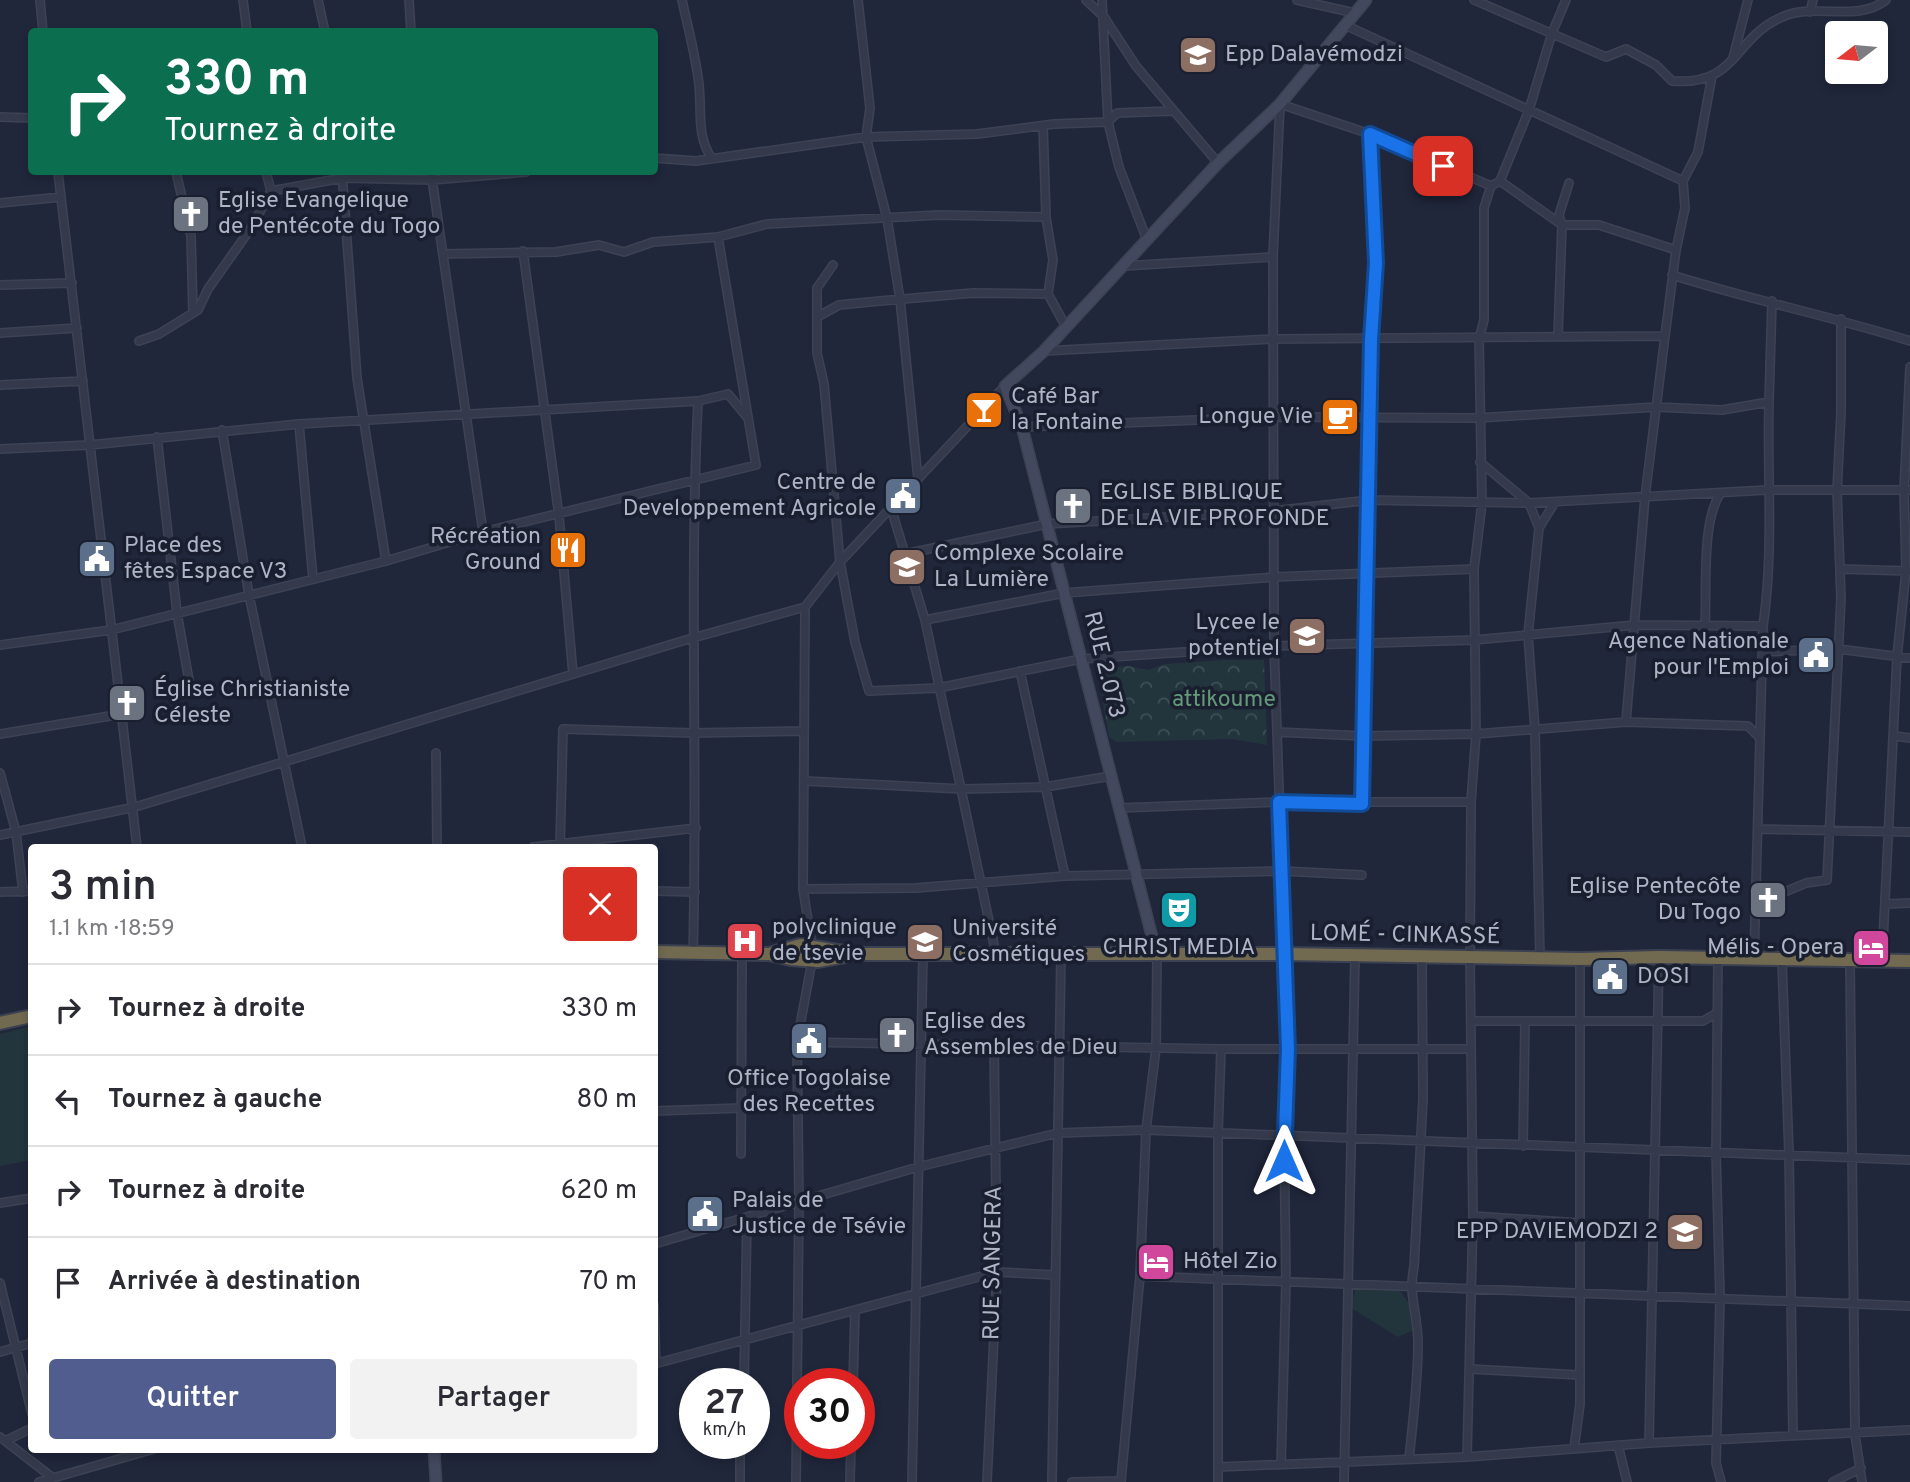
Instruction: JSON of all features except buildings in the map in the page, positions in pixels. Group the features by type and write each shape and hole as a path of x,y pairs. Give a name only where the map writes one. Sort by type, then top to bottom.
{"highway":[{"name":"LOMÉ - CINKASSÉ","path":"769,954 806,945 857,954"},
{"name":"LOMÉ - CINKASSÉ","path":"658,952 769,954 812,961 857,954 1285,954 1422,958 1659,957 1910,961"},
{"path":"0,1023 28,1017"}],"street":[{"path":"40,0 43,28"},
{"path":"243,0 246,28"},
{"path":"318,0 324,28"},
{"path":"410,0 411,28"},
{"path":"682,0 700,89 700,127 704,147 712,159"},
{"path":"858,0 870,108 866,136 887,218 900,299 918,479"},
{"path":"1086,0 1104,17 1136,66 1218,163"},
{"path":"1102,0 1108,122 1119,167 1147,240"},
{"path":"1297,0 1355,13"},
{"path":"0,835 135,807 691,638 805,607 840,562 1005,386 1044,351 1218,163 1280,104 1366,0"},
{"path":"1474,0 1606,57 1626,49 1656,65 1672,81 1694,83 1721,73 1771,22 1798,12 1846,13 1886,0"},
{"path":"1467,1457 1469,1288 1473,1216 1470,958 1471,802 1476,734 1474,569 1482,503 1478,418 1479,339 1484,320 1484,208 1492,187 1500,181 1529,110 1552,33 1566,0"},
{"path":"1733,59 1734,46 1748,0"},
{"path":"1810,12 1813,0"},
{"path":"1345,25 1683,181"},
{"path":"1626,722 1645,497 1672,275 1685,208 1683,181 1698,152 1712,76"},
{"path":"1280,104 1370,134 1492,187"},
{"path":"1280,104 1273,257 1274,646 1288,1049 1284,1137 1286,1280 1281,1464"},
{"path":"658,158 712,159 866,136 977,134 1108,122 1117,113 1172,110"},
{"path":"0,117 28,118"},
{"path":"1043,126 1046,217 1053,260 1048,294 1066,327"},
{"path":"1362,804 1370,500 1371,340 1376,263 1370,134"},
{"path":"58,175 111,630 135,807 137,844"},
{"path":"177,175 191,236 193,313"},
{"path":"139,341 159,334 193,313 251,229 271,191 267,175"},
{"path":"271,191 342,175 432,180 491,175"},
{"path":"342,175 357,378 386,561"},
{"path":"431,175 483,533"},
{"path":"1500,181 1562,225 1600,225 1676,250"},
{"path":"1558,336 1562,225 1559,215 1569,183"},
{"path":"0,203 61,197"},
{"path":"443,254 556,252 599,245 624,251 653,243 718,237 767,225 939,215 1046,217"},
{"path":"0,645 111,630 756,465 718,237"},
{"path":"523,251 559,516 573,674"},
{"path":"1123,266 1273,257"},
{"path":"833,265 817,288 820,316 817,352 824,384 840,562 855,642 869,691 938,688 1081,659 1274,646 1474,640 1635,625 1763,626"},
{"path":"1672,275 1744,297 1772,301 1841,319 1910,341"},
{"path":"0,285 72,283"},
{"path":"820,316 839,305 900,299 973,293 1048,294"},
{"path":"1754,960 1763,626 1770,579 1767,490 1772,301"},
{"path":"1756,904 1806,883 1827,880 1833,808 1830,790 1840,569 1837,491 1841,412 1841,319"},
{"path":"0,333 77,328"},
{"path":"1044,351 1273,339 1665,336"},
{"path":"1882,961 1891,833 1897,657 1908,571 1910,367"},
{"path":"0,385 83,381"},
{"name":"RUE 2.073","path":"1005,386 1022,427 1157,956"},
{"path":"0,449 90,445 299,424 698,401 728,394 747,417"},
{"path":"693,953 696,828 691,638 698,401"},
{"path":"1022,427 1273,417 1478,418 1656,407 1721,410 1769,401"},
{"path":"299,424 313,579"},
{"path":"222,430 249,595 301,844"},
{"path":"157,438 177,613 190,686"},
{"path":"1480,462 1529,503 1539,528"},
{"path":"905,554 1047,524 1273,511 1370,500 1529,503 1767,490 1907,490"},
{"path":"1705,625 1706,537 1713,503 1721,493"},
{"path":"1541,959 1535,730 1528,635 1539,528 1555,502"},
{"path":"891,508 925,620 996,954"},
{"path":"925,620 1064,593 1274,577 1367,576 1474,569"},
{"path":"1840,569 1908,571"},
{"path":"805,607 803,889 806,945"},
{"path":"1762,652 1838,649 1910,658"},
{"path":"1020,671 1065,876"},
{"path":"0,734 122,714"},
{"path":"1277,732 1363,736 1476,734 1626,722 1748,726 1756,730 1760,738"},
{"path":"560,844 563,729 693,733 803,731"},
{"path":"1895,736 1910,738"},
{"path":"436,753 437,844"},
{"path":"0,772 16,832 27,891 0,892"},
{"path":"805,781 962,789 1045,787 1111,776"},
{"path":"1119,808 1279,802 1471,802"},
{"path":"568,844 696,828"},
{"path":"1758,830 1910,832"},
{"path":"803,889 916,888 1065,876 1282,871 1362,875"},
{"path":"658,891 695,892"},
{"path":"1886,904 1910,903"},
{"path":"741,1154 742,953"},
{"path":"912,1482 923,954"},
{"path":"1052,1482 1061,955"},
{"path":"1072,1482 1121,1481 1140,1276 1146,1130 1156,1048 1157,956"},
{"path":"1344,1482 1356,957"},
{"path":"1649,1443 1659,957"},
{"path":"1409,1459 1418,1345 1418,1319 1409,1288 1414,1268 1422,1142 1422,958"},
{"path":"1717,958 1716,1153 1720,1298 1717,1463 1721,1482"},
{"path":"1574,1449 1580,1404 1580,959"},
{"path":"797,960 807,980"},
{"path":"796,1482 799,1201 797,1042 812,961"},
{"path":"1782,961 1789,1154 1789,1302 1793,1435"},
{"path":"1850,961 1853,1305 1856,1434 1862,1482"},
{"path":"1471,1021 1703,1021 1717,1013"},
{"path":"1523,1146 1525,1022"},
{"path":"797,1042 1221,1049 1471,1049"},
{"name":"RUE SANGERA","path":"987,1482 997,1272 994,1044"},
{"path":"1218,1482 1218,1134 1221,1049"},
{"path":"658,1111 742,1108"},
{"path":"658,1243 918,1167 1058,1133 1146,1130 1910,1160"},
{"path":"0,1203 28,1199"},
{"path":"1473,1216 1578,1223"},
{"path":"745,1368 747,1217"},
{"path":"658,1363 997,1272 1055,1275"},
{"path":"1140,1276 1910,1306"},
{"path":"0,1283 13,1348 28,1399"},
{"path":"853,1368 855,1310"},
{"path":"0,1352 28,1344"},
{"path":"1470,1369 1579,1375"},
{"path":"2,1439 28,1429"},
{"path":"1218,1467 1467,1457 1649,1443 1856,1434 1908,1429"},
{"path":"2,1439 53,1480"},
{"path":"1618,1445 1628,1482"},
{"path":"40,1482 141,1453"},
{"path":"434,1453 436,1482"},
{"path":"740,1459 740,1482"},
{"path":"850,1482 851,1459"},
{"path":"1833,1482 1845,1473 1861,1468"}],"green space":[{"name":"attikoume","path":"1264,660 1267,745 1232,739 1116,742 1109,737 1101,690 1103,668 1128,666 1148,670 1165,664"},
{"path":"28,1027 28,1161 0,1166 0,1034"},
{"path":"1356,1287 1399,1290 1415,1311 1416,1329 1398,1337 1351,1308"}],"place":[{"name":"Epp Dalavémodzi","path":"1198,55"},
{"name":"Eglise Evangelique de Pentécote du Togo","path":"191,214"},
{"name":"Café Bar la Fontaine","path":"984,410"},
{"name":"Longue Vie","path":"1340,417"},
{"name":"Centre de Developpement Agricole","path":"903,496"},
{"name":"EGLISE BIBLIQUE DE LA VIE PROFONDE","path":"1073,506"},
{"name":"Récréation Ground","path":"568,550"},
{"name":"Place des fêtes Espace V3","path":"97,559"},
{"name":"Complexe Scolaire La Lumière","path":"907,567"},
{"name":"Lycee le potentiel","path":"1307,636"},
{"name":"Agence Nationale pour l'Emploi","path":"1816,655"},
{"name":"Église Christianiste Céleste","path":"127,703"},
{"name":"Eglise Pentecôte Du Togo","path":"1768,900"},
{"name":"CHRIST MEDIA","path":"1179,910"},
{"name":"polyclinique de tsevie","path":"745,941"},
{"name":"Université Cosmétiques","path":"925,942"},
{"name":"Mélis - Opera","path":"1871,948"},
{"name":"DOSI","path":"1610,977"},
{"name":"Eglise des Assembles de Dieu","path":"897,1035"},
{"name":"Office Togolaise des Recettes","path":"809,1041"},
{"name":"Palais de Justice de Tsévie","path":"705,1214"},
{"name":"EPP DAVIEMODZI 2","path":"1685,1232"},
{"name":"Hôtel Zio","path":"1156,1262"}],"route":[{"path":"1284,1161 1288,1049 1279,802 1362,804 1371,340 1376,263 1370,134 1443,166"}]}
